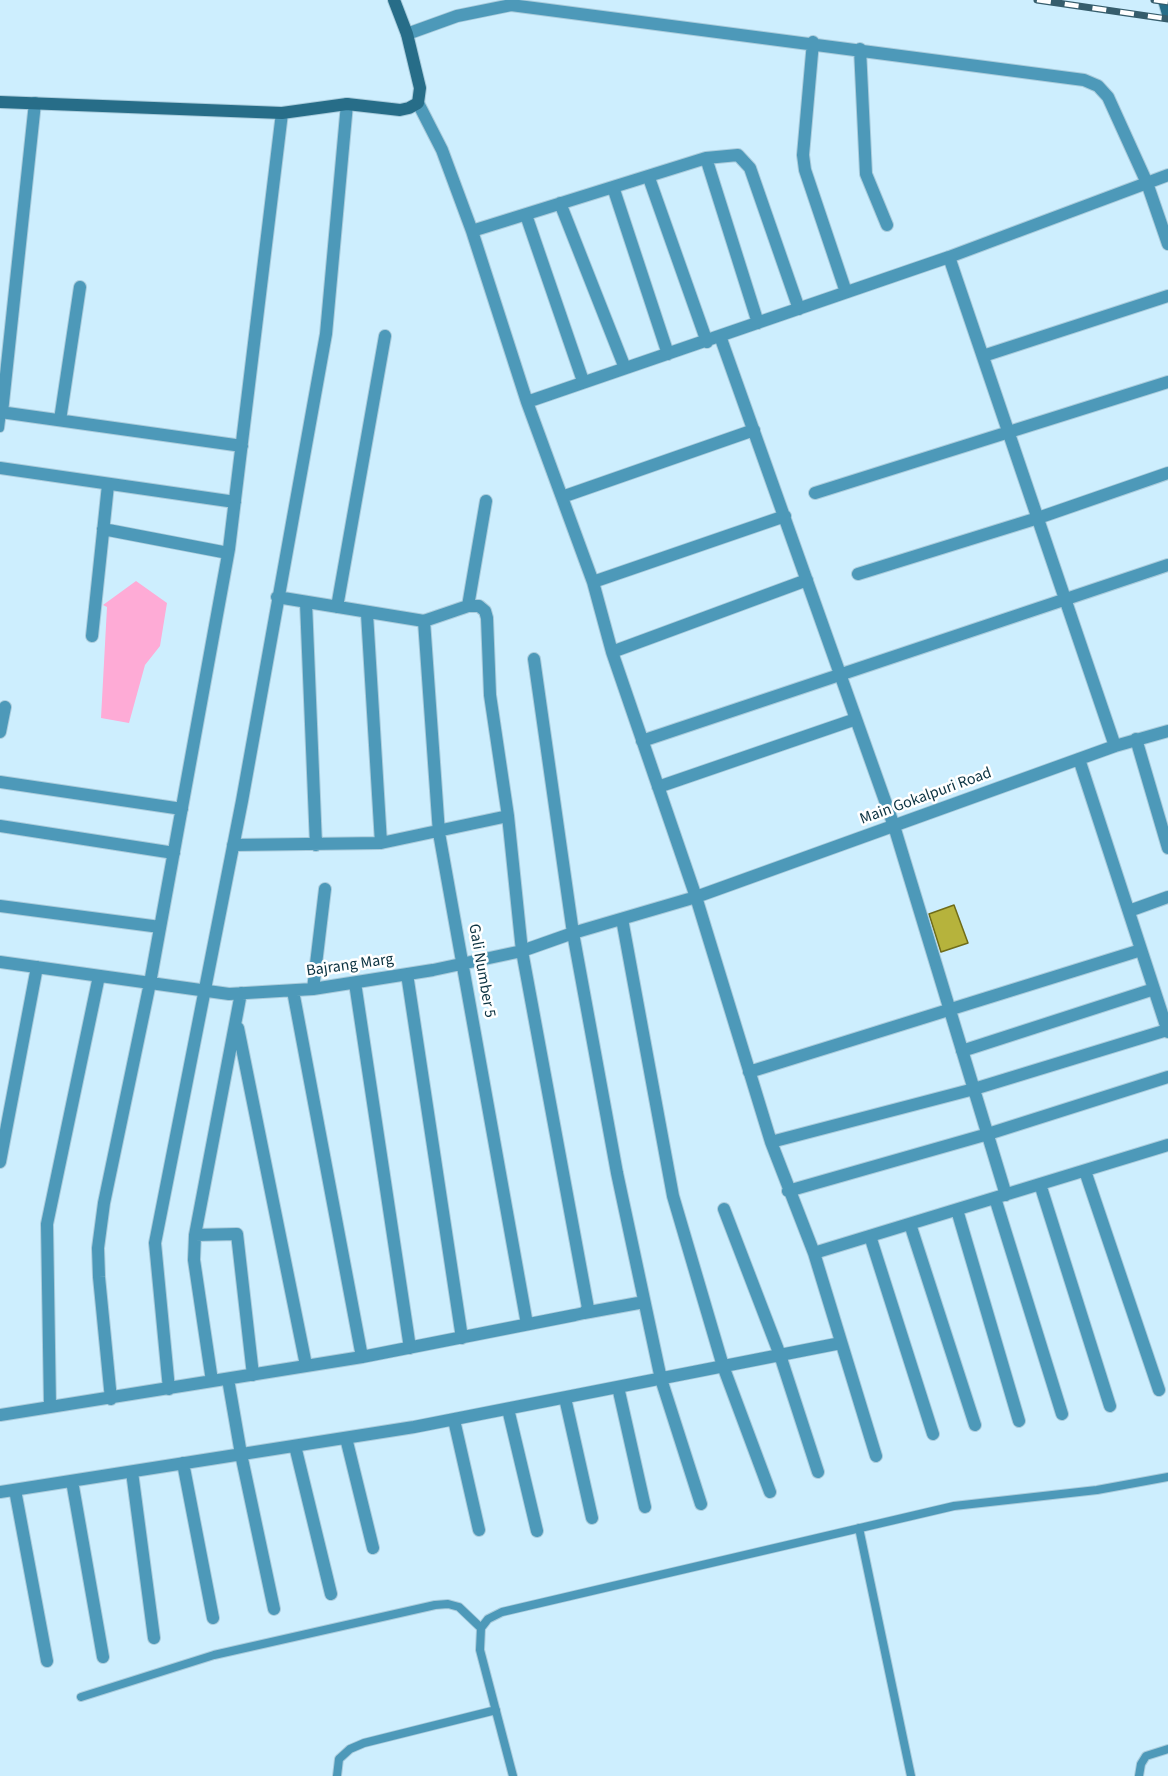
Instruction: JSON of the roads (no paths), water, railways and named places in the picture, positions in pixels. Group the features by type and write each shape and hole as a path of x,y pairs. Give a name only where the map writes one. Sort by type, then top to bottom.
{"street":[{"path":"394,0 406,31 420,88 418,103 442,150 472,231 527,402 592,582 612,652 696,897 771,1142 788,1191 814,1253 876,1456"},
{"path":"1164,0 1168,14"},
{"path":"406,31 457,16 512,4 813,42 1084,80 1098,86 1108,97 1147,183 1168,244"},
{"path":"813,42 804,163 846,292"},
{"path":"860,49 866,174 887,225"},
{"path":"0,102 282,112 347,104 400,110 418,103"},
{"path":"35,103 1,412 242,446"},
{"path":"169,1389 155,1243 233,845 326,334 347,104"},
{"path":"111,1399 103,1328 98,1248 104,1203 150,983 228,553 282,112"},
{"path":"472,231 649,178 706,158 738,155 746,162 799,309"},
{"path":"706,158 758,323"},
{"path":"527,402 583,381 707,342 1168,175"},
{"path":"649,178 707,342"},
{"path":"613,187 668,354"},
{"path":"560,203 625,368"},
{"path":"526,215 583,381"},
{"path":"949,256 1115,746"},
{"path":"60,420 80,287"},
{"path":"982,356 1168,296"},
{"path":"337,607 385,336"},
{"path":"720,336 894,826 988,1134 1000,1196 1062,1414"},
{"path":"815,493 1168,382"},
{"path":"562,497 754,430"},
{"path":"0,468 235,502"},
{"path":"858,574 1038,518 1168,473"},
{"path":"92,636 108,485"},
{"path":"468,606 486,501"},
{"path":"592,582 785,516"},
{"path":"103,528 228,553"},
{"path":"642,741 1168,565"},
{"path":"612,652 807,580"},
{"path":"277,597 367,614 424,621 468,606 479,606 488,618 490,695 508,816 522,951 588,1300 588,1308 584,1313"},
{"path":"306,603 316,845"},
{"path":"367,614 381,843"},
{"name":"Gali Number 5","path":"424,621 439,833 527,1324"},
{"path":"534,659 573,933 617,1173 661,1379 701,1504"},
{"path":"0,732 5,707"},
{"path":"658,787 856,719"},
{"name":"Main Gokalpuri Road","path":"696,897 1115,746 1168,731"},
{"path":"1136,739 1168,846"},
{"path":"771,1142 974,1089 1168,1031 1079,759"},
{"path":"0,782 182,809"},
{"path":"233,845 381,843 439,833 508,816"},
{"path":"0,826 174,853"},
{"path":"313,989 325,889"},
{"name":"Bajrang Marg","path":"0,962 205,990 241,993 293,991 356,983 522,951 573,933 696,897"},
{"path":"1129,911 1168,897"},
{"path":"0,906 160,927"},
{"path":"622,919 673,1196 723,1366 770,1492"},
{"path":"749,1072 1141,950"},
{"path":"0,1162 37,967"},
{"path":"407,974 462,1338"},
{"path":"50,1407 47,1224 99,976"},
{"path":"356,983 410,1348"},
{"path":"962,1051 1154,989"},
{"path":"293,991 362,1357"},
{"path":"212,1381 194,1260 195,1235 241,993"},
{"path":"236,1021 306,1365"},
{"path":"788,1191 988,1134 1168,1077"},
{"path":"814,1253 1168,1145"},
{"path":"1085,1171 1159,1390"},
{"path":"1040,1184 1110,1406"},
{"path":"724,1209 780,1355 818,1472"},
{"path":"957,1210 1019,1421"},
{"path":"910,1224 975,1425"},
{"path":"195,1235 237,1234 253,1375"},
{"path":"870,1236 933,1434"},
{"path":"0,1415 362,1357 644,1302"},
{"path":"0,1492 454,1420 841,1343"},
{"path":"228,1379 241,1455 274,1609"},
{"path":"618,1387 645,1507"},
{"path":"565,1398 592,1518"},
{"path":"508,1409 537,1531"},
{"path":"454,1420 479,1530"},
{"path":"346,1438 373,1548"},
{"path":"295,1446 331,1594"},
{"path":"183,1464 213,1618"},
{"path":"132,1472 154,1638"},
{"path":"72,1481 103,1657"},
{"path":"15,1490 47,1661"}],"lane":[{"path":"0,428 1,412"},
{"path":"513,1776 480,1650 481,1628 488,1619 502,1612 954,1506 1097,1490 1168,1477"},
{"path":"859,1528 911,1776"},
{"path":"81,1697 214,1655 435,1605 448,1604 459,1607 468,1612 481,1628"},
{"path":"337,1776 336,1766 343,1754 364,1743 496,1710"},
{"path":"1139,1776 1141,1764 1146,1756 1168,1749"}],"railway":[{"path":"1037,0 1168,19"},
{"path":"1154,0 1168,2"}]}
